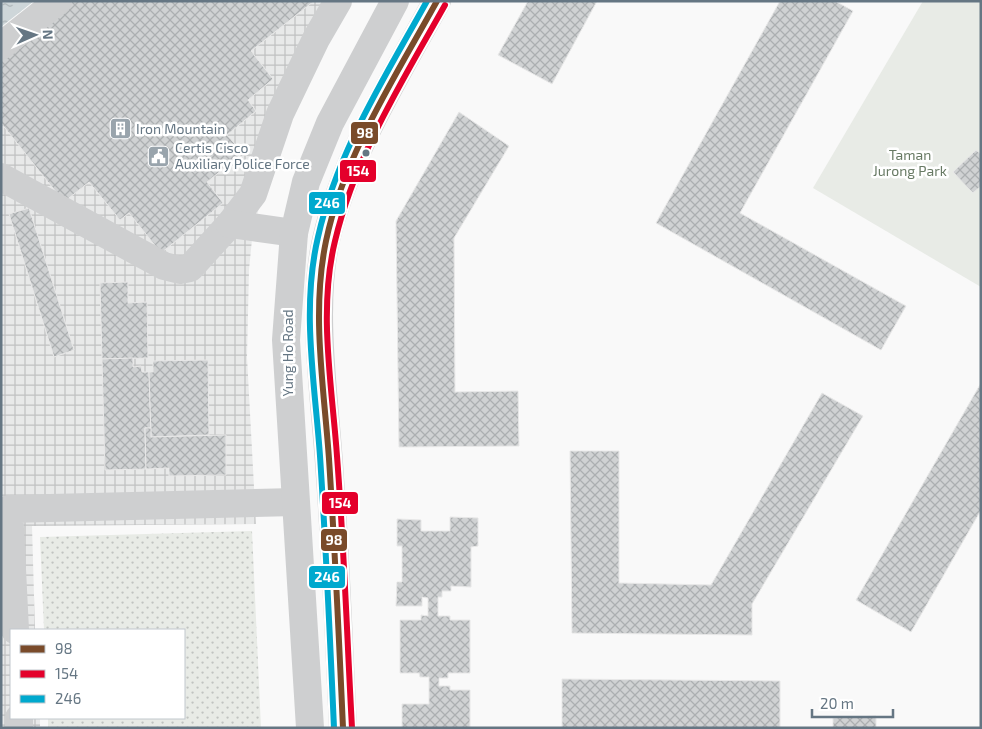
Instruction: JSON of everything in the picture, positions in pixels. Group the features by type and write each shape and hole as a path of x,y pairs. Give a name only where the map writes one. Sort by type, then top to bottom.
{"street":[{"path":"1,46 58,1"},
{"path":"1,177 174,269 190,268 230,224 253,194 280,114 316,39 338,1"},
{"name":"Yung Ho Road","path":"310,728 286,340 294,233 306,182 330,123 395,1"},
{"path":"343,728 320,335 320,280 325,242 338,195 361,144 437,1"},
{"path":"230,224 294,233"},
{"path":"15,629 6,530 9,509 295,502"}],"shaded area":[{"path":"41,1 348,1 286,114 253,229 249,270 247,357 256,524 32,526 35,629 10,629 10,719 40,719 40,728 1,728 1,38"}],"green space":[{"name":"Taman Jurong Park","path":"923,1 981,1 981,287 813,188"},
{"path":"252,531 261,728 48,728 48,719 185,719 185,629 44,629 40,537"}],"water":[{"path":"1,1 34,1 1,27"}],"building":[{"name":"Iron Mountain","path":"64,1 314,1 251,51 273,79 248,100 256,111 227,135 243,153 207,182 223,203 161,253 129,213 120,220 89,182 64,202 1,123 1,52"},
{"path":"528,1 597,1 552,84 498,55"},
{"path":"780,1 835,1 853,11 740,213 906,306 881,350 656,223"},
{"path":"459,112 509,146 454,238 455,392 518,391 519,446 399,447 396,221"},
{"path":"976,150 981,154 981,186 973,193 953,172"},
{"path":"29,208 74,350 54,357 9,214"},
{"path":"128,282 128,303 147,302 148,358 102,359 100,283"},
{"path":"133,358 133,367 141,366 142,372 149,372 151,428 145,428 146,469 105,470 102,359"},
{"path":"208,360 209,435 151,437 149,372 153,372 153,361"},
{"path":"981,383 981,510 911,632 856,600"},
{"path":"822,393 863,416 752,604 752,635 572,633 570,451 619,451 619,583 711,585"},
{"path":"145,428 151,428 151,437 226,435 226,475 169,476 169,468 146,469"},
{"path":"450,517 478,518 478,546 471,547 471,587 451,586 451,591 442,591 442,597 438,597 438,616 450,616 450,620 470,620 470,673 448,673 448,678 439,678 439,686 450,686 450,690 470,690 470,728 402,728 402,704 429,704 429,677 420,677 419,673 400,673 400,620 421,620 421,615 428,616 428,598 422,597 422,606 396,606 397,582 402,582 402,546 397,546 397,519 421,520 421,531 450,531"},
{"path":"562,679 780,681 780,728 562,728"},
{"path":"876,716 876,728 833,728 833,718"}],"transit line":[{"name":"246","path":"334,728 320,456 311,346 310,291 313,264 326,206 350,145 379,87 427,1"},
{"name":"98","path":"343,728 329,459 320,350 319,295 322,268 334,209 358,147 372,117 437,1"},
{"name":"154","path":"352,728 344,558 328,348 327,294 330,267 344,210 368,149 397,90 445,5"}],"place":[{"name":"Iron Mountain","path":"120,129"},
{"name":"Certis Cisco Auxiliary Police Force","path":"159,156"}]}
